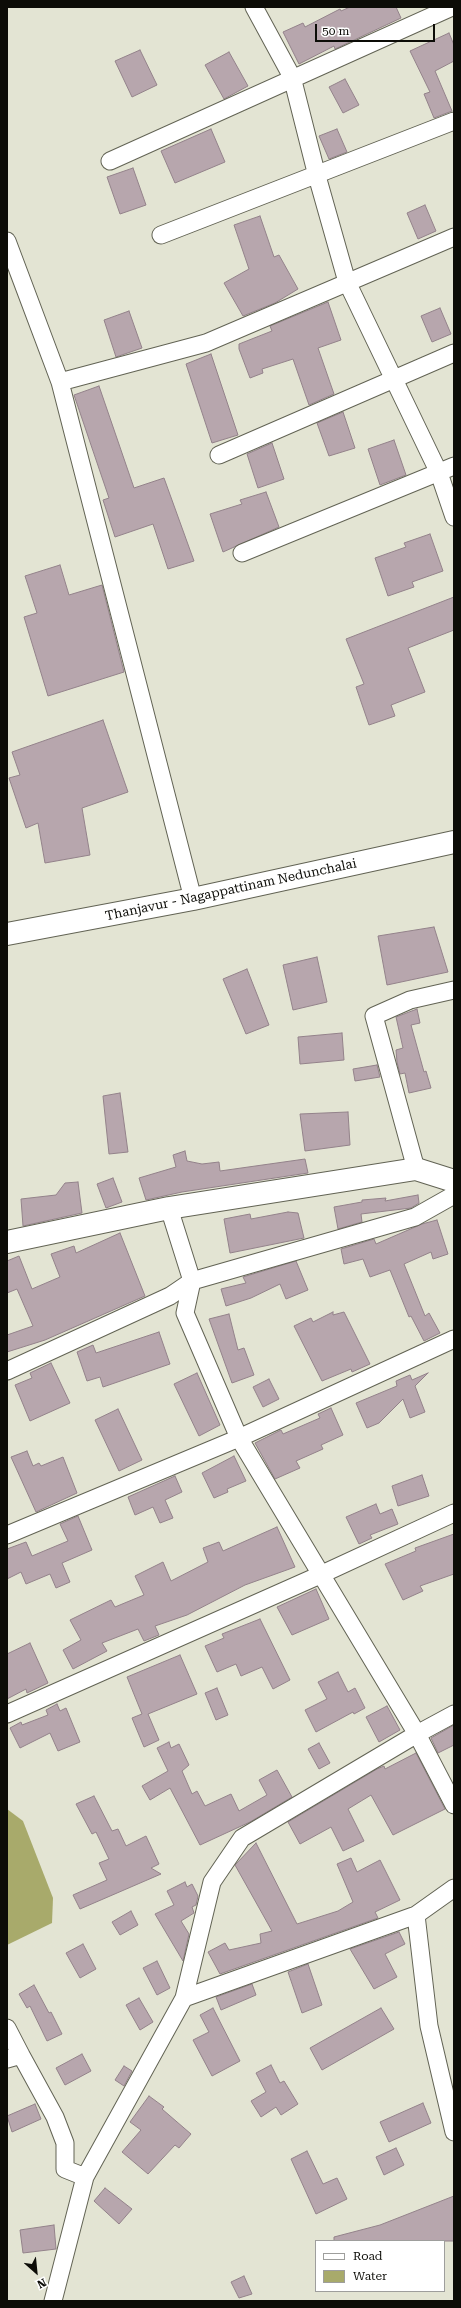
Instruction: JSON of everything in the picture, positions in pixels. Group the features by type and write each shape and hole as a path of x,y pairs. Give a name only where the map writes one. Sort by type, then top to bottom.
{"main road":[{"name":"Thanjavur - Nagappattinam Nedunchalai","path":"7,934 193,899 454,842"},
{"path":"7,1242 169,1208 416,1169 454,1181"}],"street":[{"path":"254,7 292,78 316,176 347,282 439,473 454,517"},
{"path":"110,161 292,78 450,11"},
{"path":"160,235 316,176 454,121"},
{"path":"60,382 206,343 454,237"},
{"path":"7,241 60,382 193,899"},
{"path":"220,455 454,353"},
{"path":"242,553 454,466"},
{"path":"416,1169 374,1016 410,1000 454,990"},
{"path":"7,1371 170,1296 192,1281 415,1217 454,1196"},
{"path":"169,1208 192,1281 185,1313 239,1438 417,1734 454,1805"},
{"path":"7,1535 239,1438 454,1339"},
{"path":"7,1714 320,1575 454,1513"},
{"path":"53,2301 85,2177 184,1998 212,1882 242,1838 417,1734 454,1714"},
{"path":"184,1998 416,1915 454,1888"},
{"path":"416,1915 429,2026 454,2132"},
{"path":"7,2028 14,2057 55,2117 65,2143 65,2169 85,2177"}],"water":[{"path":"7,1809 23,1821 53,1898 52,1923 7,1945"}],"building":[{"path":"350,7 396,7 401,18 335,49 334,46 299,64 283,32 303,23 305,27 340,9 341,11"},
{"path":"449,33 454,45 454,61 435,71 452,111 434,118 424,94 430,92 410,51"},
{"path":"140,50 157,85 132,97 115,61"},
{"path":"229,52 248,86 224,99 205,65"},
{"path":"345,79 359,105 343,113 329,87"},
{"path":"211,129 225,162 175,183 161,151"},
{"path":"337,129 347,152 329,159 319,136"},
{"path":"133,168 146,205 120,214 107,177"},
{"path":"425,205 436,231 418,239 407,213"},
{"path":"260,216 274,257 279,255 298,289 275,303 243,316 224,283 249,269 234,225"},
{"path":"328,302 341,340 318,348 334,394 309,405 293,359 262,369 263,373 250,378 239,349 239,344 272,331 270,326"},
{"path":"440,308 451,334 432,342 421,316"},
{"path":"129,311 142,348 116,357 104,320"},
{"path":"211,354 238,435 212,443 186,364"},
{"path":"99,386 134,488 164,478 194,561 168,569 153,524 115,537 103,500 109,498 74,395"},
{"path":"343,412 355,448 329,456 317,423"},
{"path":"394,440 406,475 380,485 368,449"},
{"path":"272,443 284,479 258,488 247,454"},
{"path":"266,492 279,527 223,552 210,514 242,504 240,500"},
{"path":"430,534 443,571 412,582 414,587 388,596 375,558 406,547 404,543"},
{"path":"60,565 69,595 102,585 124,672 48,696 24,617 37,613 25,576"},
{"path":"454,597 454,630 408,648 425,692 391,705 395,716 369,725 356,687 364,684 346,639"},
{"path":"103,720 128,792 82,808 90,855 45,863 38,823 26,828 9,778 20,775 12,752"},
{"path":"434,927 448,972 387,985 378,936"},
{"path":"317,957 327,1002 293,1010 283,965"},
{"path":"247,969 269,1025 246,1034 223,979"},
{"path":"417,1009 420,1023 411,1025 424,1072 426,1071 431,1088 409,1093 405,1073 400,1074 397,1062 396,1050 403,1048 396,1017"},
{"path":"342,1033 344,1060 300,1064 298,1037"},
{"path":"377,1065 380,1077 355,1081 353,1069"},
{"path":"120,1093 128,1152 109,1154 103,1096"},
{"path":"348,1112 350,1145 305,1151 300,1114"},
{"path":"185,1151 187,1161 202,1164 219,1162 220,1171 305,1159 308,1173 182,1192 146,1200 139,1178 176,1167 173,1155"},
{"path":"113,1178 122,1202 106,1208 97,1184"},
{"path":"78,1182 82,1213 23,1226 21,1199 56,1195 65,1183"},
{"path":"418,1195 419,1203 411,1208 361,1214 362,1222 338,1229 334,1207 362,1202 362,1200 386,1198 385,1201"},
{"path":"288,1212 298,1213 304,1238 230,1253 224,1219 250,1214 251,1219"},
{"path":"437,1220 448,1254 433,1259 431,1252 404,1264 425,1316 429,1313 440,1333 424,1341 411,1316 409,1317 390,1270 370,1277 363,1259 344,1264 341,1249 374,1239 376,1244 422,1224"},
{"path":"120,1233 145,1296 45,1340 7,1352 7,1335 33,1326 17,1289 7,1293 7,1261 19,1256 32,1289 60,1277 51,1254 74,1246 76,1253"},
{"path":"296,1261 308,1290 286,1299 280,1284 251,1298 226,1306 221,1289 246,1283 243,1277"},
{"path":"333,1312 333,1315 344,1312 370,1364 352,1372 351,1369 322,1381 294,1326 311,1318 313,1322"},
{"path":"229,1314 238,1350 244,1348 254,1375 232,1383 209,1319"},
{"path":"159,1332 170,1364 103,1387 100,1377 87,1381 77,1352 93,1345 96,1353"},
{"path":"51,1363 70,1403 30,1421 15,1385 32,1378 30,1373"},
{"path":"197,1373 220,1425 199,1436 174,1384"},
{"path":"428,1373 415,1386 425,1412 410,1418 403,1399 379,1423 367,1428 356,1403 397,1386 396,1381 410,1375 412,1380"},
{"path":"269,1379 279,1399 263,1407 253,1387"},
{"path":"331,1408 343,1435 321,1445 323,1449 296,1461 300,1468 275,1479 255,1443 281,1430 283,1434 320,1418 318,1414"},
{"path":"118,1409 142,1460 119,1471 95,1420"},
{"path":"27,1451 33,1466 39,1463 41,1466 63,1457 77,1493 36,1512 11,1457"},
{"path":"234,1456 246,1481 227,1489 228,1492 214,1498 202,1473"},
{"path":"422,1475 429,1496 398,1506 392,1486"},
{"path":"175,1476 182,1492 165,1500 173,1518 160,1523 153,1507 135,1515 128,1497"},
{"path":"376,1504 380,1514 392,1509 398,1524 370,1535 372,1538 359,1544 346,1517"},
{"path":"78,1516 92,1550 62,1563 70,1582 56,1588 50,1574 26,1584 21,1572 7,1579 7,1549 26,1542 32,1556 68,1541 60,1524"},
{"path":"277,1527 295,1567 245,1585 187,1615 155,1626 159,1635 144,1641 138,1629 102,1643 107,1651 73,1669 63,1650 81,1640 70,1620 111,1600 115,1607 144,1595 135,1576 163,1562 171,1581 208,1562 203,1548 219,1542 223,1551"},
{"path":"454,1534 454,1574 420,1586 423,1591 403,1600 385,1564 416,1551 415,1548"},
{"path":"316,1589 329,1619 292,1635 277,1607"},
{"path":"260,1619 290,1680 273,1689 262,1667 241,1676 236,1664 217,1672 205,1646 224,1638 222,1634"},
{"path":"30,1643 48,1683 27,1693 26,1689 7,1699 7,1654"},
{"path":"180,1655 197,1694 148,1714 159,1740 144,1747 132,1718 142,1714 127,1677"},
{"path":"338,1672 348,1692 355,1688 365,1708 354,1714 353,1712 316,1732 305,1710 327,1699 318,1682"},
{"path":"217,1688 228,1715 216,1720 205,1693"},
{"path":"57,1704 60,1711 66,1708 80,1742 58,1751 50,1733 20,1748 10,1728 21,1722 22,1725 48,1715 46,1710"},
{"path":"387,1706 400,1730 379,1742 366,1717"},
{"path":"454,1725 454,1745 438,1753 431,1738"},
{"path":"169,1742 171,1748 179,1744 189,1765 182,1771 192,1794 197,1791 205,1806 231,1794 239,1811 267,1795 259,1780 277,1770 292,1797 250,1822 200,1845 170,1788 150,1800 142,1786 168,1771 157,1748"},
{"path":"319,1743 330,1763 319,1769 308,1749"},
{"path":"416,1753 445,1809 393,1835 371,1795 348,1809 364,1841 343,1851 331,1827 300,1844 288,1822 377,1769 384,1766 385,1769"},
{"path":"94,1796 112,1831 118,1829 126,1846 146,1836 159,1864 151,1868 161,1874 80,1909 73,1895 107,1880 99,1863 109,1859 96,1832 92,1834 76,1804"},
{"path":"256,1843 297,1924 338,1911 353,1902 337,1864 351,1858 357,1872 380,1860 400,1900 375,1912 378,1918 220,1974 208,1952 225,1943 229,1950 261,1943 260,1934 272,1931 235,1865"},
{"path":"185,1882 187,1887 192,1884 198,1896 196,1905 192,1907 194,1913 181,1921 189,1934 183,1961 155,1914 174,1905 167,1891"},
{"path":"131,1911 138,1925 120,1935 112,1922"},
{"path":"399,1932 405,1944 385,1954 397,1977 374,1989 350,1949"},
{"path":"83,1944 96,1969 80,1978 66,1953"},
{"path":"157,1961 170,1988 157,1995 143,1968"},
{"path":"308,1964 322,2005 302,2013 288,1972"},
{"path":"252,1984 256,1995 221,2010 216,1997"},
{"path":"34,1985 49,2013 51,2012 62,2034 47,2041 30,2006 27,2008 19,1994"},
{"path":"139,1998 153,2022 140,2030 126,2005"},
{"path":"213,2008 240,2061 212,2076 193,2040 209,2032 200,2015"},
{"path":"381,2008 394,2029 322,2070 310,2048"},
{"path":"82,2054 91,2071 65,2085 56,2068"},
{"path":"271,2065 280,2083 284,2081 298,2104 281,2115 276,2107 261,2117 251,2101 266,2092 256,2073"},
{"path":"124,2066 132,2071 124,2086 115,2080"},
{"path":"149,2096 164,2107 162,2109 191,2134 179,2148 175,2145 148,2174 122,2152 141,2130 130,2122"},
{"path":"423,2103 431,2123 389,2142 380,2122"},
{"path":"35,2104 41,2119 12,2132 7,2116"},
{"path":"396,2148 404,2165 384,2175 376,2157"},
{"path":"307,2151 323,2184 337,2178 347,2199 316,2214 291,2159"},
{"path":"105,2188 132,2209 119,2224 94,2201"},
{"path":"454,2196 454,2241 334,2240 334,2237 380,2225"},
{"path":"54,2225 56,2249 23,2253 20,2230"},
{"path":"244,2276 252,2294 239,2298 231,2282"}]}
